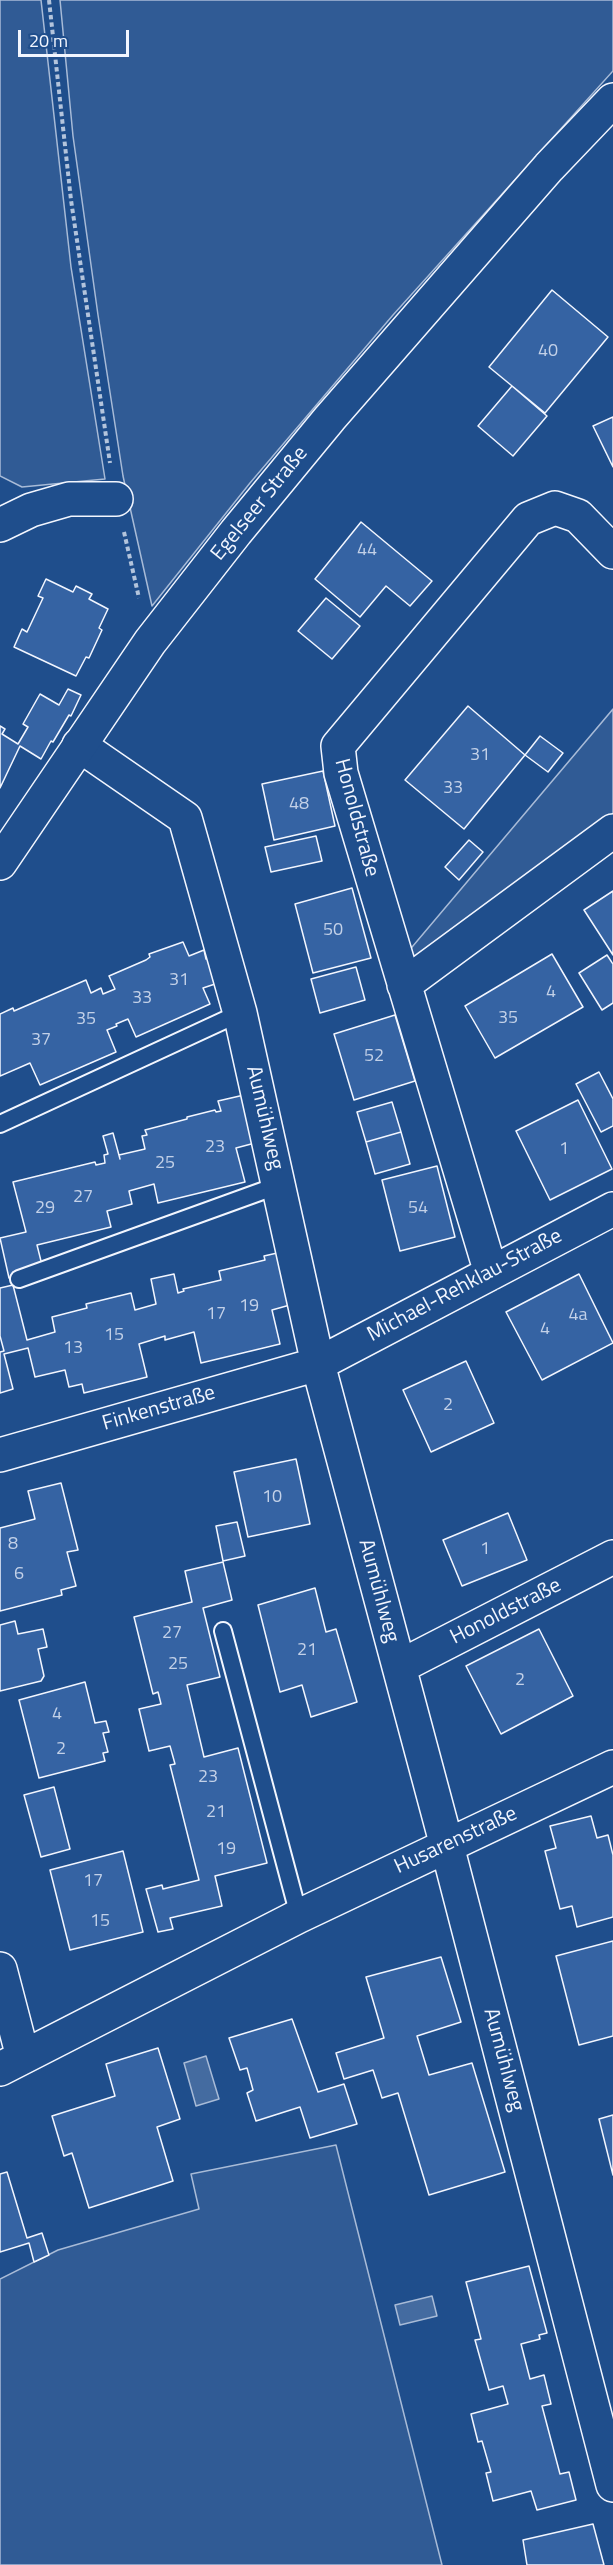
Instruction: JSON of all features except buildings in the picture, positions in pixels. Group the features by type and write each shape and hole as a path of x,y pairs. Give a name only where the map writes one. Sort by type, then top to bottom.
{"street":[{"name":"Egelseer Straße","path":"0,863 150,642 330,418 549,168 613,100"},
{"path":"0,525 31,510 69,499 116,499"},
{"name":"Honoldstraße","path":"491,1273 340,773 338,746 528,519 555,508 578,516 613,552"},
{"name":"Aumühlweg","path":"79,745 185,818 240,1013 318,1364 447,1846 613,2485"},
{"path":"405,985 613,831"},
{"name":"Michael-Rehklau-Straße","path":"318,1364 613,1209"},
{"name":"Finkenstraße","path":"0,1455 318,1364"},
{"name":"Honoldstraße","path":"399,1667 613,1557"},
{"name":"Husarenstraße","path":"12,2063 299,1916 613,1767"},
{"path":"0,1969 12,2063"}],"lane":[{"path":"0,1124 240,1013"},
{"path":"19,1279 279,1185"},
{"path":"223,1631 299,1916"}],"path":[{"path":"49,0 71,200 116,499 150,642"}],"shaded area":[{"path":"0,0 41,0 71,267 105,479 22,487 0,476"},
{"path":"60,0 613,0 613,71 393,315 250,483 152,606 123,476 98,315 73,136"},
{"path":"613,709 613,821 410,968 407,953"},
{"path":"206,2056 219,2099 196,2106 184,2063"},
{"path":"336,2145 442,2565 0,2565 0,2279 58,2250 199,2209 191,2174"},
{"path":"432,2296 437,2316 400,2325 395,2305"}]}
